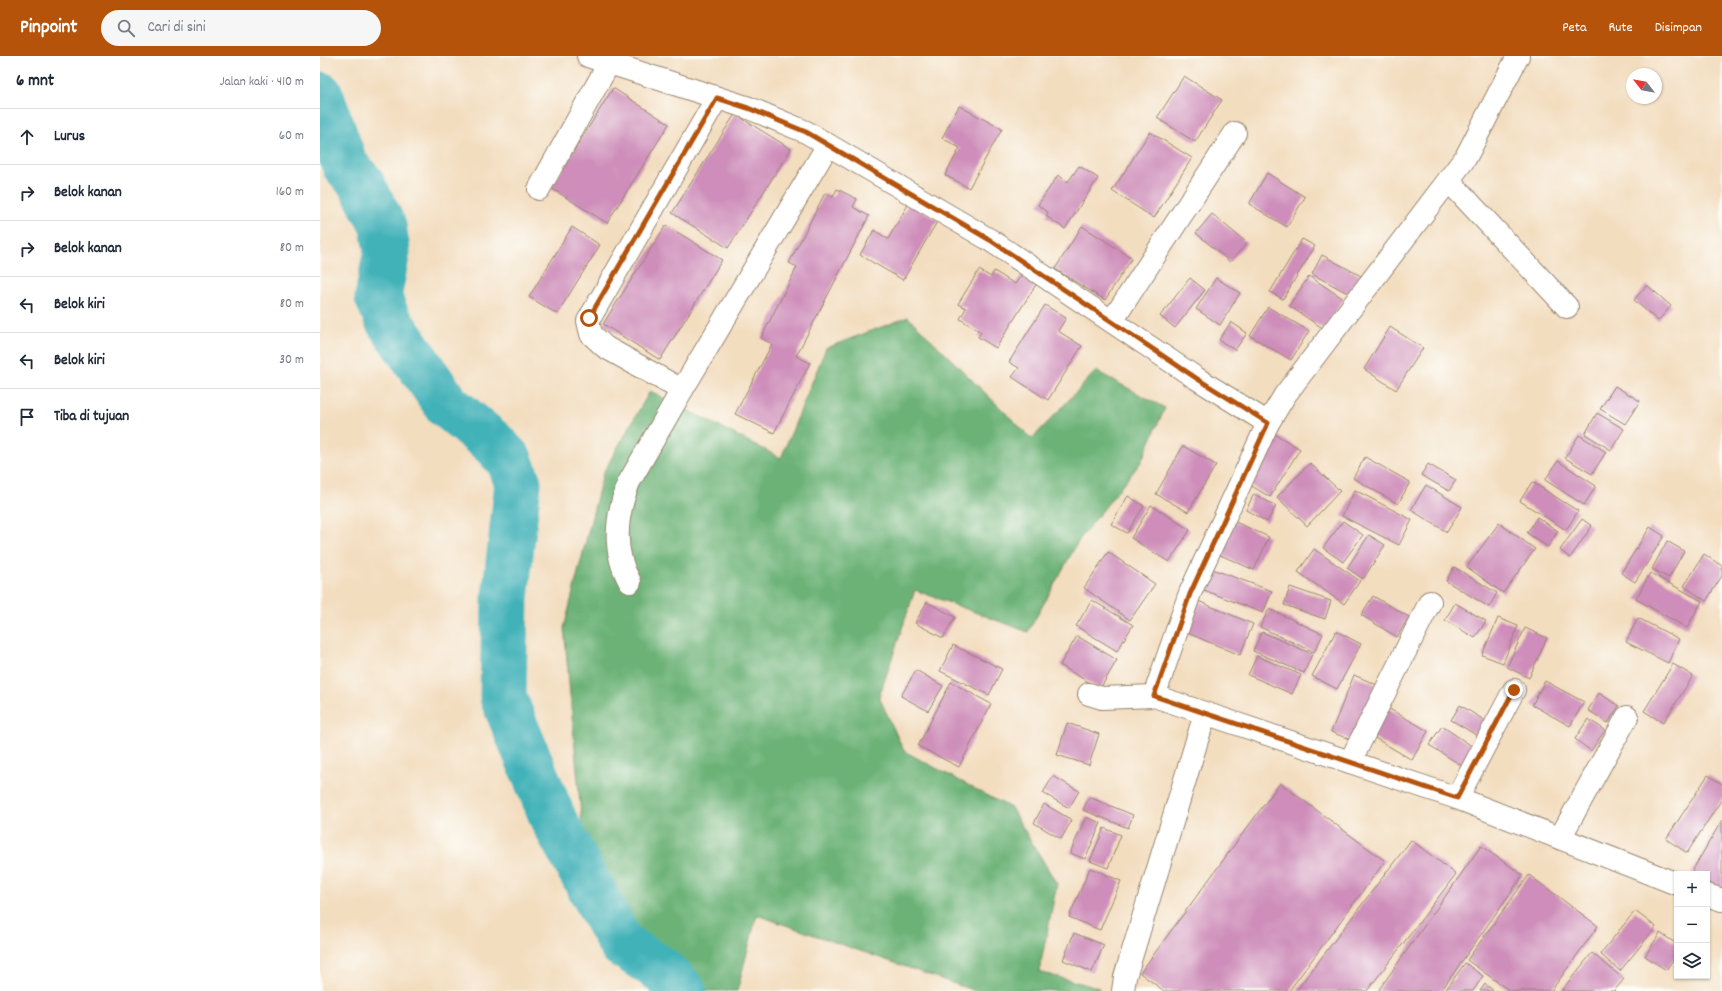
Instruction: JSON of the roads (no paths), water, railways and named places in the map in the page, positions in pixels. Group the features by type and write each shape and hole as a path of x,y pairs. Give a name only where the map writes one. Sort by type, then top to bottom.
{"street":[{"path":"588,56 748,108 806,132 990,240 1196,378 1268,423"},
{"path":"1154,696 1190,594 1268,423 1285,395 1386,260 1449,181 1475,141 1518,56"},
{"path":"539,189 609,63"},
{"path":"682,390 605,347 591,334 588,321 717,98"},
{"path":"1112,321 1235,133"},
{"path":"630,582 622,564 619,548 618,519 622,498 629,482 828,145"},
{"path":"1449,181 1567,307"},
{"path":"1350,762 1430,602"},
{"path":"1457,798 1514,690"},
{"path":"1089,694 1102,698 1154,696 1457,798 1674,883"},
{"path":"1123,991 1125,978 1206,714"},
{"path":"1560,838 1627,717"},
{"path":"1710,896 1722,900"}],"waterway":[{"path":"320,95 345,165 361,183 383,226 387,251 378,297 388,320 447,405 492,442 509,460 518,483 505,598 503,697 554,821 621,944 659,968 683,991"}]}
